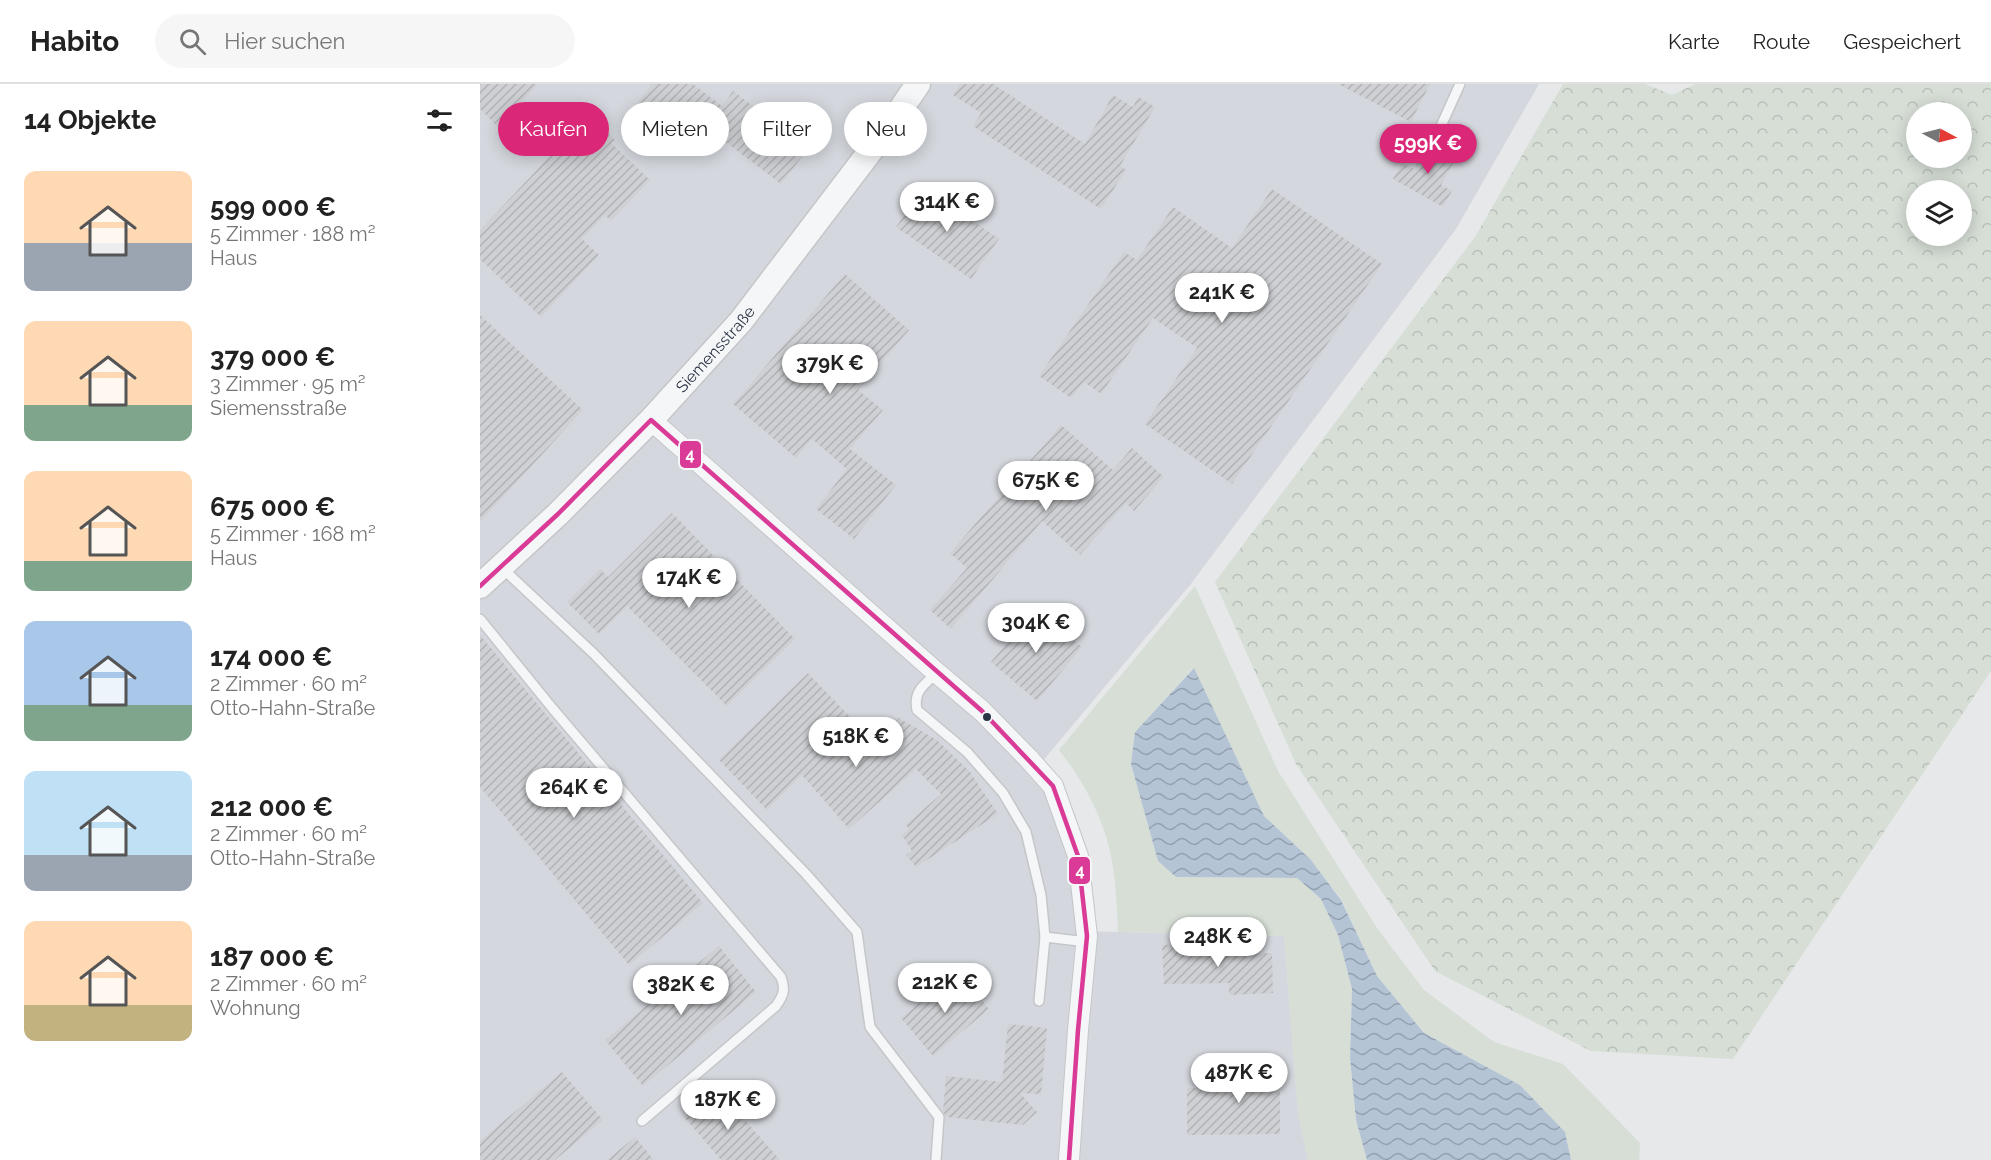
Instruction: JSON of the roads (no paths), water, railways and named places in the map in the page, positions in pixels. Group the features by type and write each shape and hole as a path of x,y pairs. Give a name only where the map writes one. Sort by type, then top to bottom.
{"street":[{"name":"Siemensstraße","path":"480,586 558,514 651,420 741,321 881,137 918,84"},
{"path":"651,420 982,711 1053,786 1078,856 1087,942 1076,1050 1069,1160"}],"lane":[{"path":"1441,126 1460,84"},
{"path":"501,567 594,654 806,874 857,932 870,1027 939,1117 936,1160"},
{"path":"480,619 553,709 781,977 784,986 783,996 776,1006 642,1121"},
{"path":"937,673 921,688 915,699 917,710 968,752 1004,793 1026,832 1041,895 1045,937 1039,1001"},
{"path":"1045,937 1087,942"}],"water":[{"path":"1194,668 1264,816 1311,860 1341,900 1377,976 1424,1033 1520,1085 1565,1132 1571,1160 1367,1160 1356,1120 1350,1058 1352,989 1338,935 1321,899 1297,878 1176,877 1158,861 1131,764 1135,732"}]}
